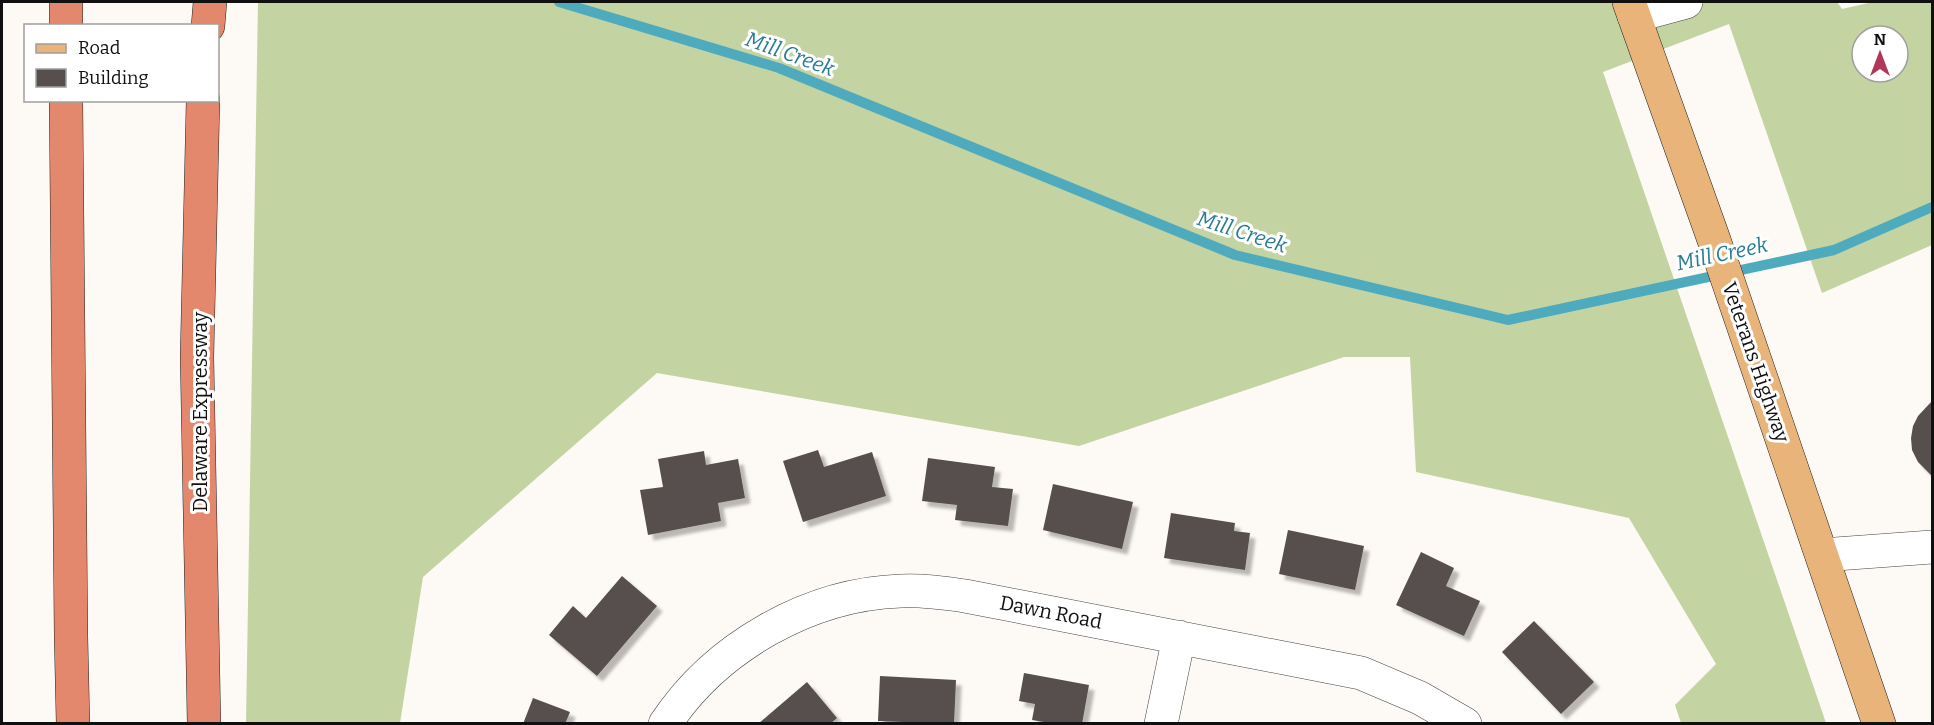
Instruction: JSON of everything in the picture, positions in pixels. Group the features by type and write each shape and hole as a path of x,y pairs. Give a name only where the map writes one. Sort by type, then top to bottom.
{"highway":[{"path":"66,2 66,24"},
{"path":"206,2 206,24"},
{"path":"206,24 210,2"},
{"path":"66,102 73,723"},
{"name":"Delaware Expressway","path":"203,102 197,357 204,723"}],"main road":[{"name":"Veterans Highway","path":"1631,9 1736,303 1879,723"}],"street":[{"path":"1631,9 1686,2"},
{"path":"1822,555 1932,547"},
{"name":"Dawn Road","path":"665,723 698,683 736,649 761,633 817,606 856,596 901,591 965,596 1360,673 1420,698 1465,723"},
{"path":"1161,723 1179,637"}],"green space":[{"path":"258,2 1837,2 1842,9 1873,2 1932,2 1932,245 1822,293 1729,24 1603,72 1826,723 1681,723 1675,705 1716,664 1629,518 1416,472 1410,357 1344,357 1079,446 657,373 423,577 400,723 246,724"}],"building":[{"path":"1932,401 1932,476 1918,462 1912,450 1911,438 1918,416"},
{"path":"818,450 824,467 872,452 886,496 803,522 783,461"},
{"path":"704,451 706,465 738,459 745,498 718,503 721,521 648,535 640,490 663,487 658,459"},
{"path":"928,458 995,467 992,487 1013,489 1008,526 955,520 957,505 922,501"},
{"path":"1053,484 1133,502 1122,549 1043,530"},
{"path":"1171,513 1235,523 1234,531 1250,533 1245,570 1164,558"},
{"path":"1288,530 1364,546 1355,590 1279,574"},
{"path":"1421,552 1454,568 1446,586 1480,601 1464,636 1396,605"},
{"path":"622,576 657,606 597,676 549,635 573,606 586,618"},
{"path":"1534,621 1594,682 1561,714 1502,652"},
{"path":"1024,673 1089,685 1082,724 1044,724 1044,722 1032,720 1035,704 1019,701"},
{"path":"880,676 956,680 954,724 878,721"},
{"path":"807,682 837,718 830,724 758,724"},
{"path":"533,698 570,712 565,724 523,724"}],"waterway":[{"name":"Mill Creek","path":"559,2 779,68 1235,255 1508,320 1834,250 1932,207"}]}
